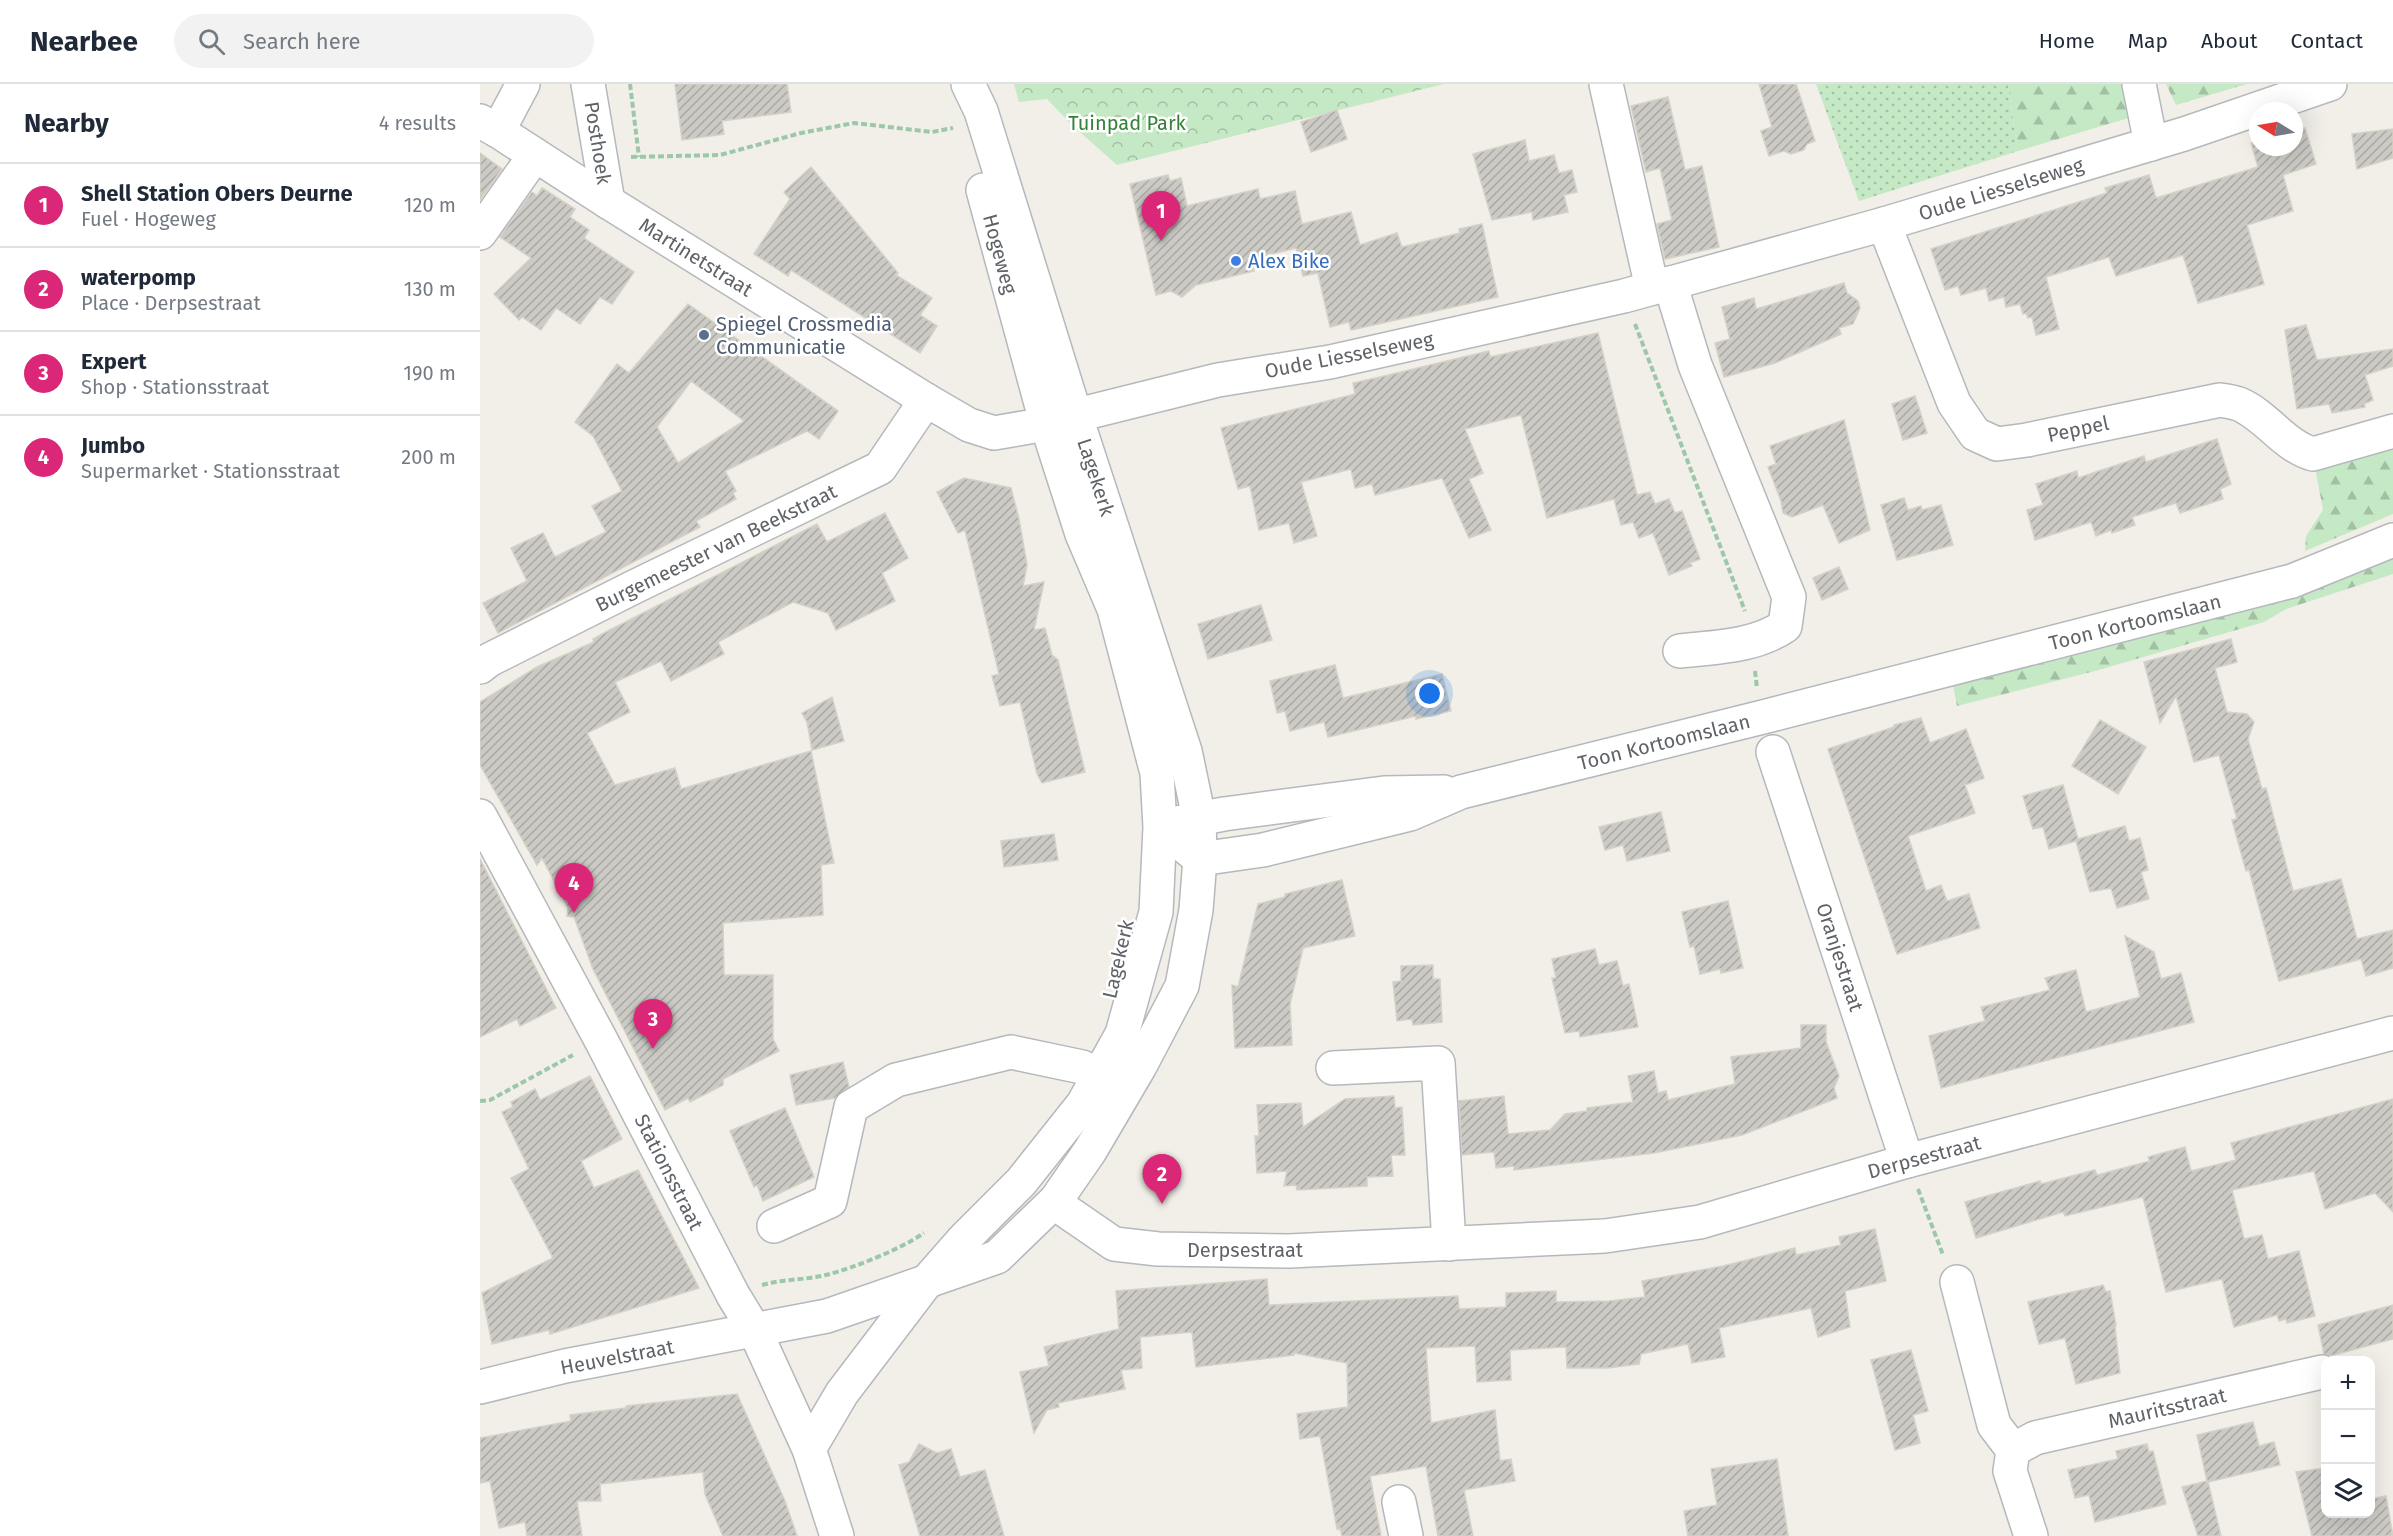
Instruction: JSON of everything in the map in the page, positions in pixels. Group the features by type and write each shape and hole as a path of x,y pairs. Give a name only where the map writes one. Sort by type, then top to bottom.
{"street":[{"path":"486,128 523,84"},
{"name":"Posthoek","path":"588,84 608,202"},
{"name":"Hogeweg","path":"963,84 963,118 1060,418"},
{"name":"Hogeweg","path":"968,84 981,111 1060,418"},
{"path":"1606,84 1648,289 1695,365 1789,597 1785,626 1770,636 1749,642 1680,651"},
{"path":"2139,84 2151,144"},
{"name":"Oude Liesselseweg","path":"1060,418 1218,380 1330,362 1648,289 1884,224 2151,144 2318,85"},
{"name":"Martinetstraat","path":"486,128 535,155 969,425 994,433 1060,418"},
{"path":"480,233 535,155"},
{"name":"Peppel","path":"1884,224 1954,403 1975,434 1997,444 2027,440 2220,400 2238,404 2258,416 2301,451 2313,454 2393,431"},
{"name":"Burgemeester van Beekstraat","path":"480,667 489,660 636,586 880,468 926,400"},
{"name":"Lagekerk","path":"755,1331 827,1316 997,1257 1056,1200 1090,1151 1140,1066 1182,986 1196,910 1200,859 1199,818 1185,751 1060,418"},
{"name":"Lagekerk","path":"928,1280 964,1239 1021,1182 1083,1104 1122,1034 1156,912 1160,827 1157,773 1114,609 1082,534 1060,418"},
{"name":"Toon Kortoomslaan","path":"1200,859 1263,850 1410,814 1461,792 2292,581 2393,540"},
{"name":"Oranjestraat","path":"1773,753 1907,1161"},
{"path":"1160,827 1199,818 1384,793 1461,792"},
{"name":"Stationsstraat","path":"480,816 601,1041 733,1295 755,1331 809,1449 837,1536"},
{"path":"1160,827 1200,859"},
{"name":"Derpsestraat","path":"1056,1200 1066,1211 1114,1244 1158,1250 1289,1251 1605,1236 1700,1222 1907,1161 2393,1033"},
{"path":"774,1226 830,1201 851,1107 896,1080 1011,1052 1082,1067 1099,1075"},
{"path":"1333,1068 1437,1063 1449,1244"},
{"path":"809,1449 842,1393 928,1280"},
{"path":"1957,1282 1994,1425 2013,1450 2010,1471 2031,1536"},
{"name":"Heuvelstraat","path":"480,1387 565,1366 755,1331"},
{"name":"Mauritsstraat","path":"2013,1450 2035,1438 2321,1372"},
{"path":"1399,1502 1406,1536"}],"path":[{"path":"630,84 639,157"},
{"path":"601,159 720,156 801,133 854,123 932,132 953,128"},
{"path":"1648,289 1746,612 1749,642 1763,717"},
{"path":"480,1101 490,1100 601,1041"},
{"path":"1907,1161 1949,1271 1957,1282"},
{"path":"733,1295 781,1280 826,1275 870,1259 928,1231"}],"green space":[{"name":"Tuinpad Park","path":"1014,84 1444,84 1117,165 1047,99 1019,102"},
{"path":"1816,84 2008,84 2018,151 1859,201"},
{"path":"2008,84 2133,84 2142,114 2018,151"},
{"path":"2166,84 2247,84 2176,105"},
{"path":"2393,442 2393,514 2305,551 2306,536 2323,510 2315,467"},
{"path":"2393,556 2393,574 2286,609 2264,622 2095,671 1957,706 1953,685"}],"building":[{"path":"675,84 787,84 791,112 722,121 724,134 682,140"},
{"path":"1759,84 1796,84 1815,141 1807,144 1804,150 1791,154 1784,151 1769,156 1761,131 1772,127"},
{"path":"1668,97 1685,170 1702,166 1719,247 1665,259 1657,224 1672,220 1660,168 1646,172 1631,106"},
{"path":"1337,110 1347,139 1311,152 1301,122"},
{"path":"2305,128 2316,164 2283,175 2293,211 2247,225 2264,284 2198,303 2183,255 2116,276 2109,257 2046,277 2059,329 2036,335 2032,317 2028,318 2026,313 2023,314 2020,304 2006,307 2004,297 1989,301 1986,288 1961,295 1958,286 1945,290 1931,249 2107,193 2105,188 2149,175 2156,198 2258,167 2255,156 2303,156 2303,129"},
{"path":"2393,129 2393,158 2357,169 2352,134"},
{"path":"1525,140 1529,161 1554,155 1559,173 1572,170 1577,192 1564,195 1568,212 1533,220 1532,212 1492,220 1473,154"},
{"path":"480,153 502,169 480,200"},
{"path":"811,167 898,273 896,275 932,298 920,315 937,326 920,353 791,270 788,276 754,254 790,199 784,192"},
{"path":"1168,175 1170,181 1181,178 1187,206 1258,189 1260,199 1295,191 1302,224 1351,212 1360,245 1397,233 1402,247 1460,233 1459,229 1482,224 1498,297 1351,330 1349,322 1330,327 1318,273 1303,276 1296,248 1251,259 1254,271 1196,285 1182,297 1171,291 1156,295 1130,184"},
{"path":"542,188 575,209 570,217 589,230 584,238 634,272 612,304 600,297 580,324 556,308 541,330 522,317 519,320 494,294 531,258 500,237 532,192 537,196"},
{"path":"1844,283 1847,293 1858,301 1860,308 1853,324 1839,328 1841,334 1775,363 1724,377 1715,343 1730,339 1722,307 1754,298 1756,309"},
{"path":"688,304 838,411 819,439 807,431 725,471 736,491 733,493 736,499 696,521 700,527 498,633 483,603 527,581 511,548 543,533 555,557 606,532 592,506 622,491 593,436 575,422 617,364 629,373","holes":["691,381 744,421 678,463 657,427"]},
{"path":"2306,325 2317,360 2393,349 2393,366 2365,375 2373,400 2364,404 2365,407 2332,413 2329,404 2297,409 2285,330"},
{"path":"1598,333 1637,495 1650,492 1655,504 1669,499 1675,513 1682,511 1700,559 1690,563 1692,566 1669,575 1653,533 1639,538 1633,522 1621,525 1614,499 1547,518 1521,415 1465,429 1483,473 1469,479 1491,530 1469,538 1442,478 1375,495 1372,484 1355,488 1351,469 1301,482 1317,536 1294,543 1289,523 1259,530 1250,486 1238,489 1221,428 1355,394 1353,383 1489,351 1490,357"},
{"path":"1915,396 1927,433 1903,440 1892,404"},
{"path":"1844,420 1870,530 1839,543 1823,505 1792,517 1783,513 1781,501 1768,467 1776,464 1770,446"},
{"path":"2217,439 2231,484 2220,489 2223,499 2180,513 2176,503 2132,517 2135,525 2112,533 2111,530 2096,536 2091,522 2035,540 2027,510 2043,505 2036,484 2077,471 2078,478 2144,456 2146,462"},
{"path":"964,478 1011,488 1027,565 1023,586 1044,582 1034,630 1045,628 1052,655 1058,660 1085,772 1042,783 1037,774 1020,702 1000,706 992,676 999,674 965,530 958,533 937,492"},
{"path":"1904,498 1908,510 1921,506 1922,510 1941,505 1953,545 1897,560 1881,505"},
{"path":"885,513 908,558 882,573 895,601 836,630 828,613 793,602 718,642 724,654 671,681 661,661 615,682 630,712 587,733 615,785 675,768 681,789 811,751 834,863 821,865 823,915 723,923 724,975 773,975 773,1039 779,1051 723,1079 723,1085 690,1102 688,1098 665,1110 593,969 574,917 567,916 568,908 542,858 537,865 480,765 480,702 537,667 594,642 593,639 604,633 817,524 827,542"},
{"path":"1839,567 1848,589 1822,600 1813,578"},
{"path":"1261,605 1272,640 1208,659 1198,624"},
{"path":"2231,639 2237,662 2215,668 2227,712 2247,714 2254,722 2248,739 2262,789 2266,788 2293,891 2341,879 2357,939 2393,930 2393,968 2366,976 2361,959 2279,981 2249,870 2246,871 2232,820 2237,819 2219,755 2194,762 2176,696 2160,723 2144,662"},
{"path":"1335,665 1343,698 1442,674 1451,711 1416,719 1416,716 1328,737 1324,722 1290,731 1285,711 1277,713 1270,681"},
{"path":"832,697 844,741 812,750 807,722 802,713"},
{"path":"1921,718 1930,743 1966,729 1984,778 1965,785 1975,813 1908,836 1926,891 1941,885 1947,901 1969,894 1980,928 1897,954 1828,749 1894,727 1894,725"},
{"path":"2100,720 2146,747 2118,794 2072,766"},
{"path":"2063,785 2078,839 2125,826 2129,841 2140,838 2148,870 2141,872 2149,899 2117,908 2111,888 2090,892 2076,841 2049,849 2043,827 2033,829 2023,796"},
{"path":"1661,812 1670,851 1627,861 1623,845 1605,850 1599,827"},
{"path":"1054,834 1058,860 1004,867 1001,841"},
{"path":"480,859 556,1008 520,1026 517,1019 480,1037"},
{"path":"1342,880 1355,936 1303,948 1290,1004 1292,1045 1235,1048 1232,985 1238,987 1258,904 1285,897 1285,894"},
{"path":"1728,901 1743,968 1721,973 1720,969 1700,974 1694,946 1690,947 1682,912"},
{"path":"2125,936 2154,952 2161,979 2181,973 2194,1022 1941,1088 1929,1036 1985,1021 1981,1007 2050,990 2045,978 2076,970 2086,1012 2140,997"},
{"path":"1595,949 1599,965 1617,961 1623,986 1629,984 1638,1027 1580,1037 1579,1031 1565,1033 1552,978 1556,978 1552,959"},
{"path":"1433,965 1433,979 1440,979 1442,1022 1413,1025 1412,1019 1397,1021 1393,982 1401,981 1401,966"},
{"path":"1801,1025 1826,1025 1826,1042 1839,1076 1834,1088 1837,1098 1742,1135 1654,1153 1514,1170 1514,1166 1496,1168 1494,1152 1462,1155 1459,1101 1504,1096 1508,1134 1550,1130 1565,1114 1587,1111 1587,1108 1633,1102 1628,1076 1654,1071 1658,1093 1666,1091 1668,1100 1735,1084 1731,1057 1801,1048"},
{"path":"843,1062 849,1087 835,1098 796,1105 790,1075"},
{"path":"590,1076 622,1139 581,1161 594,1188 638,1170 699,1288 550,1334 549,1330 492,1344 482,1293 553,1258 511,1178 529,1169 502,1112 513,1107 511,1102 535,1089 540,1100"},
{"path":"1394,1096 1395,1108 1402,1107 1405,1155 1391,1155 1393,1176 1367,1177 1367,1186 1297,1190 1296,1185 1284,1186 1287,1171 1257,1173 1255,1136 1259,1136 1257,1105 1301,1103 1303,1127 1345,1099"},
{"path":"2393,1099 2393,1212 2375,1193 2325,1209 2314,1171 2232,1190 2244,1239 2262,1235 2268,1259 2299,1251 2315,1316 2287,1323 2286,1319 2279,1321 2277,1315 2234,1327 2222,1279 2166,1292 2143,1197 2065,1216 2063,1212 1976,1238 1965,1202 2040,1181 2041,1184 2095,1170 2097,1175 2150,1161 2148,1157 2185,1147 2191,1171 2236,1160 2231,1143"},
{"path":"785,1108 814,1177 763,1201 757,1185 754,1187 730,1131"},
{"path":"1875,1229 1886,1281 1845,1291 1850,1327 1818,1337 1811,1308 1719,1328 1725,1357 1692,1363 1688,1344 1641,1354 1639,1364 1608,1368 1567,1368 1566,1347 1510,1350 1511,1380 1477,1382 1475,1346 1426,1348 1431,1423 1495,1410 1500,1461 1511,1459 1515,1481 1464,1490 1473,1536 1438,1536 1426,1466 1370,1476 1381,1536 1342,1536 1340,1528 1337,1529 1320,1436 1300,1439 1297,1414 1348,1407 1347,1363 1294,1353 1294,1355 1196,1367 1192,1332 1140,1337 1142,1368 1121,1370 1125,1389 1058,1403 1059,1407 1047,1410 1034,1433 1020,1372 1049,1366 1044,1347 1119,1329 1116,1291 1267,1279 1269,1305 1458,1296 1459,1309 1506,1307 1506,1293 1556,1291 1556,1302 1609,1301 1645,1297 1642,1281 1723,1266 1795,1248 1796,1255 1841,1245 1839,1237"},
{"path":"2103,1285 2106,1292 2110,1291 2120,1373 2076,1384 2065,1338 2039,1344 2028,1302"},
{"path":"2393,1305 2393,1339 2330,1356 2324,1354 2318,1325"},
{"path":"1911,1350 1928,1411 1913,1415 1920,1443 1895,1450 1871,1360"},
{"path":"737,1394 785,1501 797,1536 723,1536 705,1494 703,1472 600,1484 601,1501 577,1501 582,1536 527,1536 525,1522 499,1528 490,1481 480,1483 480,1438 571,1421 570,1415 626,1408 626,1406"},
{"path":"2253,1422 2259,1446 2274,1442 2280,1465 2208,1482 2221,1536 2198,1536 2182,1487 2207,1481 2197,1435"},
{"path":"919,1444 937,1453 951,1449 960,1477 985,1470 1004,1536 920,1536 899,1465 909,1462"},
{"path":"2147,1444 2149,1452 2153,1451 2166,1504 2095,1522 2089,1495 2075,1498 2068,1470 2118,1459 2116,1451"},
{"path":"1777,1459 1788,1536 1688,1536 1684,1511 1717,1505 1711,1469"},
{"path":"2321,1469 2321,1518 2375,1518 2375,1498 2386,1496 2393,1536 2312,1536 2296,1472"}],"place":[{"name":"Shell Station Obers Deurne","path":"1161,241"},
{"name":"Alex Bike","path":"1236,261"},
{"name":"Spiegel Crossmedia Communicatie","path":"704,335"},
{"name":"Jumbo","path":"574,913"},
{"name":"Expert","path":"653,1049"},
{"name":"waterpomp","path":"1162,1204"}]}
